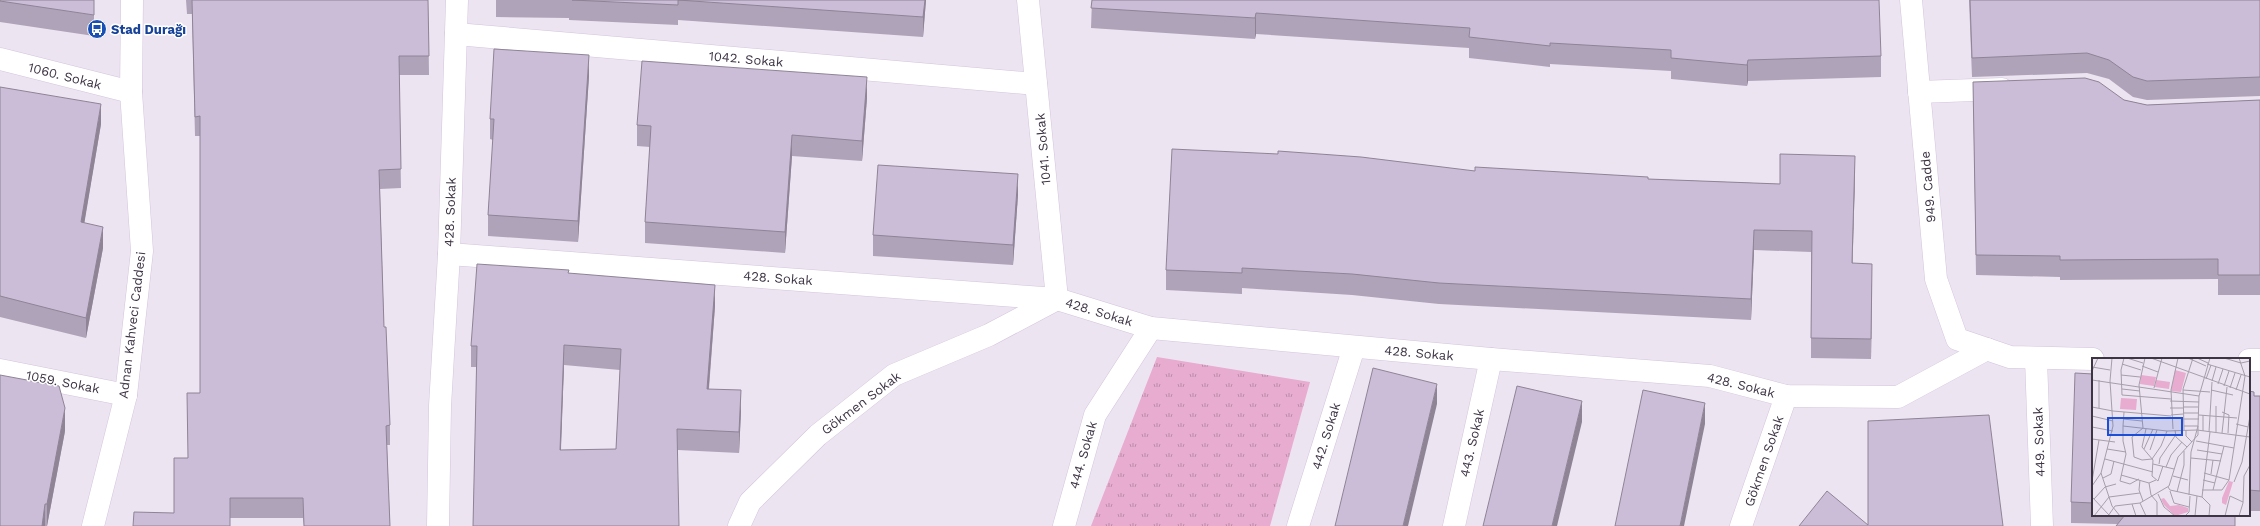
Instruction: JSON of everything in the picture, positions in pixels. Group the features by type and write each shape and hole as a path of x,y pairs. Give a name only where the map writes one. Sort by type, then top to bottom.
{"street":[{"name":"Adnan Kahveci Caddesi","path":"93,526 126,395 142,251 131,92 132,0"},
{"name":"428. Sokak","path":"457,0 449,254 1057,299 1151,328 1491,359 1710,376 1786,396 1898,397 1988,349"},
{"name":"1041. Sokak","path":"1028,0 1057,299"},
{"name":"949. Cadde","path":"1910,0 1936,279 1957,339 1988,349"},
{"name":"1042. Sokak","path":"456,34 1036,84"},
{"name":"1060. Sokak","path":"0,59 131,92"},
{"path":"1919,92 2023,88"},
{"path":"438,526 440,406 449,254"},
{"name":"Gökmen Sokak","path":"739,526 750,502 818,435 894,375 989,335 1057,299"},
{"name":"444. Sokak","path":"1064,526 1094,415 1151,328"},
{"name":"442. Sokak","path":"1298,526 1354,347"},
{"path":"1988,349 2010,357 2036,359 2092,359"},
{"name":"443. Sokak","path":"1454,526 1491,359"},
{"name":"449. Sokak","path":"2036,359 2042,526"},
{"name":"1059. Sokak","path":"0,370 126,395"},
{"name":"Gökmen Sokak","path":"1741,526 1786,396"}],"green space":[{"path":"1157,357 1310,382 1270,526 1091,526"}],"building":[{"path":"94,0 94,15 0,1"},
{"path":"192,0 428,0 429,56 399,56 401,169 379,170 384,327 386,327 390,425 386,426 390,526 304,526 303,498 230,498 230,526 133,526 134,512 174,513 174,458 188,458 187,393 200,393 200,116 195,117"},
{"path":"572,0 678,0 678,5"},
{"path":"678,0 925,0 923,17"},
{"path":"1092,0 1879,0 1881,56 1748,60 1747,65 1671,58 1671,50 1550,43 1550,46 1469,37 1470,28 1256,13 1255,18 1091,8"},
{"path":"1970,0 2260,0 2260,77 2147,81 2133,77 2109,60 2087,53 1972,58"},
{"path":"494,49 589,55 578,221 488,215 494,119 490,119"},
{"path":"642,61 867,77 862,141 792,135 785,232 645,222 651,126 637,125"},
{"path":"2085,78 2099,82 2124,100 2147,105 2260,100 2260,275 2218,275 2218,259 2060,260 2060,256 1976,255 1973,82"},
{"path":"0,87 101,104 81,222 103,227 86,318 0,296"},
{"path":"1172,149 1278,154 1278,151 1361,157 1475,171 1475,167 1648,177 1648,179 1780,184 1780,154 1855,156 1852,263 1872,264 1871,339 1811,338 1812,231 1754,230 1751,299 1439,283 1352,274 1242,268 1242,273 1166,270"},
{"path":"878,165 1018,174 1013,245 873,235"},
{"path":"477,264 569,270 568,273 715,285 707,389 741,390 739,432 677,429 679,526 473,526 477,346 471,346","holes":["564,345 621,349 616,449 560,450"]},
{"path":"1373,368 1437,384 1403,526 1335,526"},
{"path":"2075,373 2092,374 2092,503 2071,502"},
{"path":"0,375 59,386 65,408 47,504 45,504 42,526 0,526"},
{"path":"1517,386 1582,401 1552,526 1483,526"},
{"path":"1643,390 1705,403 1680,526 1615,526"},
{"path":"2250,391 2254,392 2254,396 2260,396 2260,491 2250,490"},
{"path":"1989,415 2003,526 1799,526 1827,491 1868,525 1868,421"},
{"path":"2124,516 2235,516 2235,526 2116,526"}],"place":[{"name":"Stad Durağı","path":"97,29"}]}
